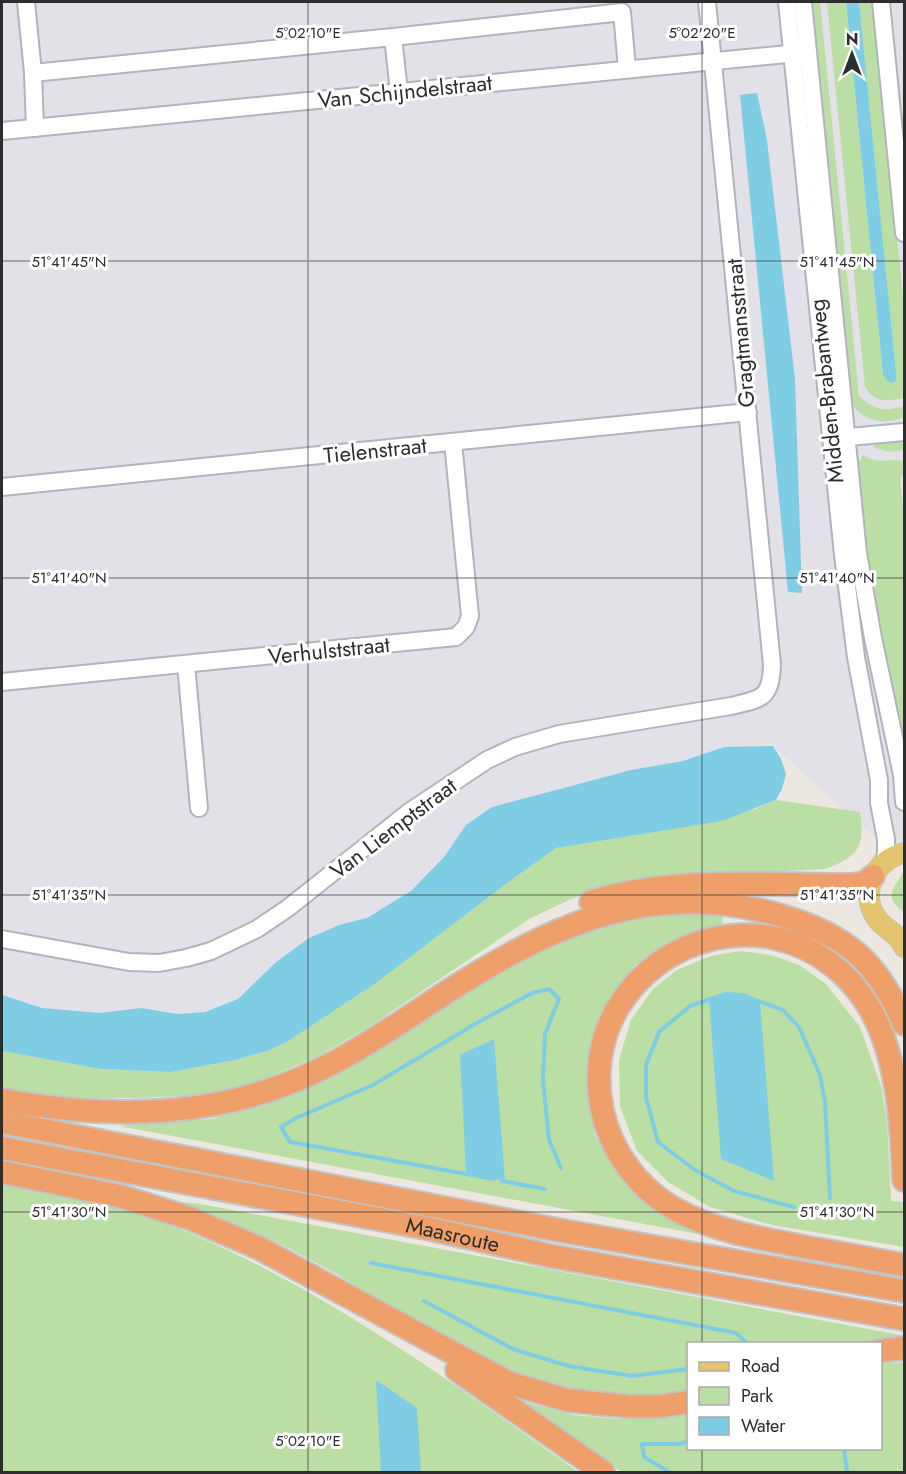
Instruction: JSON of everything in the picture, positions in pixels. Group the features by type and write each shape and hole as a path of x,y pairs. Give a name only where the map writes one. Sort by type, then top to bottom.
{"highway":[{"path":"451,990 487,959 523,935 566,911 610,896 645,889 696,884 851,885 864,883 889,862"},
{"path":"2,1100 50,1109 113,1113 188,1108 241,1098 283,1086 347,1057 451,990 551,933 593,917 662,903 713,903 767,911 820,929 836,937 876,971 904,1024"},
{"path":"904,1180 902,1141 894,1078 888,1052 878,1023 866,1002 853,984 832,965 796,945 774,938 733,935 713,938 679,950 651,969 637,981 624,999 607,1030 601,1054 599,1097 604,1120 613,1143 625,1165 647,1188 672,1207 690,1216 741,1234 904,1264"},
{"name":"Maasroute","path":"2,1122 558,1230 904,1291"},
{"name":"Maasroute","path":"2,1148 426,1228 551,1256 904,1319"},
{"path":"2,1172 119,1196 189,1218 259,1248 509,1383 567,1400 627,1406 662,1406 687,1402"},
{"path":"368,1307 603,1473"},
{"path":"882,1351 904,1348"}],"main road":[{"path":"889,862 895,865 882,883 881,895 887,912 903,932 879,921 874,913 869,891 889,862"}],"street":[{"path":"26,2 33,73 35,128"},
{"name":"Gragtmansstraat","path":"707,2 772,665"},
{"name":"Midden-Brabantweg","path":"787,2 799,52 839,438 856,657 879,780 887,801 889,862"},
{"name":"Midden-Brabantweg","path":"799,52 803,2"},
{"path":"881,2 904,232"},
{"path":"33,73 622,12 627,69"},
{"path":"393,37 399,92"},
{"name":"Van Schijndelstraat","path":"2,131 799,52"},
{"name":"Tielenstraat","path":"2,487 748,412"},
{"path":"839,438 904,432"},
{"name":"Midden-Brabantweg","path":"839,438 873,638 903,777 904,802"},
{"name":"Verhulststraat","path":"2,682 456,637 466,627 470,616 453,442"},
{"path":"186,664 199,808"},
{"name":"Van Liemptstraat","path":"2,939 129,962 159,963 211,951 232,942 288,908 410,812 487,760 515,747 559,734 753,701 766,693 772,682 772,665"}],"shaded area":[{"path":"2,2 904,2 904,864 773,746 724,747 683,761 631,770 492,807 466,825 444,857 411,891 367,918 339,925 275,963 238,999 205,1012 178,1014 141,1008 100,1013 42,1008 2,995"}],"green space":[{"path":"807,2 820,2 859,396 875,407 891,409 904,406 904,417 896,420 873,420 860,413 849,401"},
{"path":"827,2 846,2 883,374 896,380 859,2 874,2 904,307 904,398 878,399 865,387"},
{"path":"895,441 904,443 904,450 890,452 872,447 879,443"},
{"path":"863,455 879,461 904,462 904,473 900,479 904,515 904,745 865,555 855,470"},
{"path":"776,800 860,812 861,834 857,849 846,860 825,869 644,878 573,898 529,919 369,1027 316,1057 256,1082 198,1095 139,1098 81,1098 2,1088 2,1051 100,1069 171,1072 235,1060 267,1051 287,1042 376,983 556,848 753,810"},
{"path":"904,871 904,912 893,902 892,892"},
{"path":"636,913 722,913 723,925 688,934 636,964 614,992 595,1028 588,1067 589,1104 595,1135 615,1167 651,1209 730,1240 119,1126 212,1119 276,1100 363,1060 511,964 556,938"},
{"path":"740,951 771,955 799,965 825,983 860,1027 881,1086 887,1120 891,1201 904,1202 904,1247 772,1225 710,1207 668,1182 637,1151 620,1106 619,1060 631,1020 653,989 677,970 711,956"},
{"path":"2,1174 152,1218 251,1262 300,1288 395,1345 578,1472 2,1472"},
{"path":"171,1201 200,1204 900,1335 902,1344 882,1344 882,1342 687,1342 687,1396 596,1397 502,1373 432,1335 337,1274 278,1243"},
{"path":"904,1362 904,1472 622,1472 517,1400 573,1415 620,1419 687,1415 687,1450 882,1450 882,1364"}],"water":[{"path":"846,2 859,2 896,374 896,380 892,383 887,381 883,374"},
{"path":"757,93 767,140 795,379 802,593 788,592 740,95"},
{"path":"773,746 786,774 776,800 722,821 556,848 376,983 287,1042 267,1051 235,1060 171,1072 100,1069 2,1051 2,995 42,1008 100,1013 141,1008 178,1014 205,1012 238,999 275,963 309,938 339,925 367,918 411,891 444,857 466,825 492,807 631,770 683,761 724,747"},
{"path":"726,994 742,995 760,1001 774,1181 721,1159 709,999"},
{"path":"494,1039 505,1181 466,1173 460,1055"},
{"path":"376,1380 417,1408 421,1472 381,1472"}],"waterway":[{"path":"494,1179 290,1142 281,1127 296,1118 373,1085 475,1024 532,993 549,989 559,999 545,1034 543,1080 549,1140 561,1168"},
{"path":"794,1207 734,1191 695,1170 658,1142 646,1097 646,1065 659,1032 690,1006 726,994 742,995 783,1010 799,1027 820,1075 825,1102 830,1198"},
{"path":"502,1181 545,1189"},
{"path":"371,1263 736,1333 746,1342"},
{"path":"424,1301 513,1349 568,1366 632,1376 687,1369"},
{"path":"669,1472 644,1457 642,1444 687,1442"},
{"path":"844,1450 847,1472"}]}
